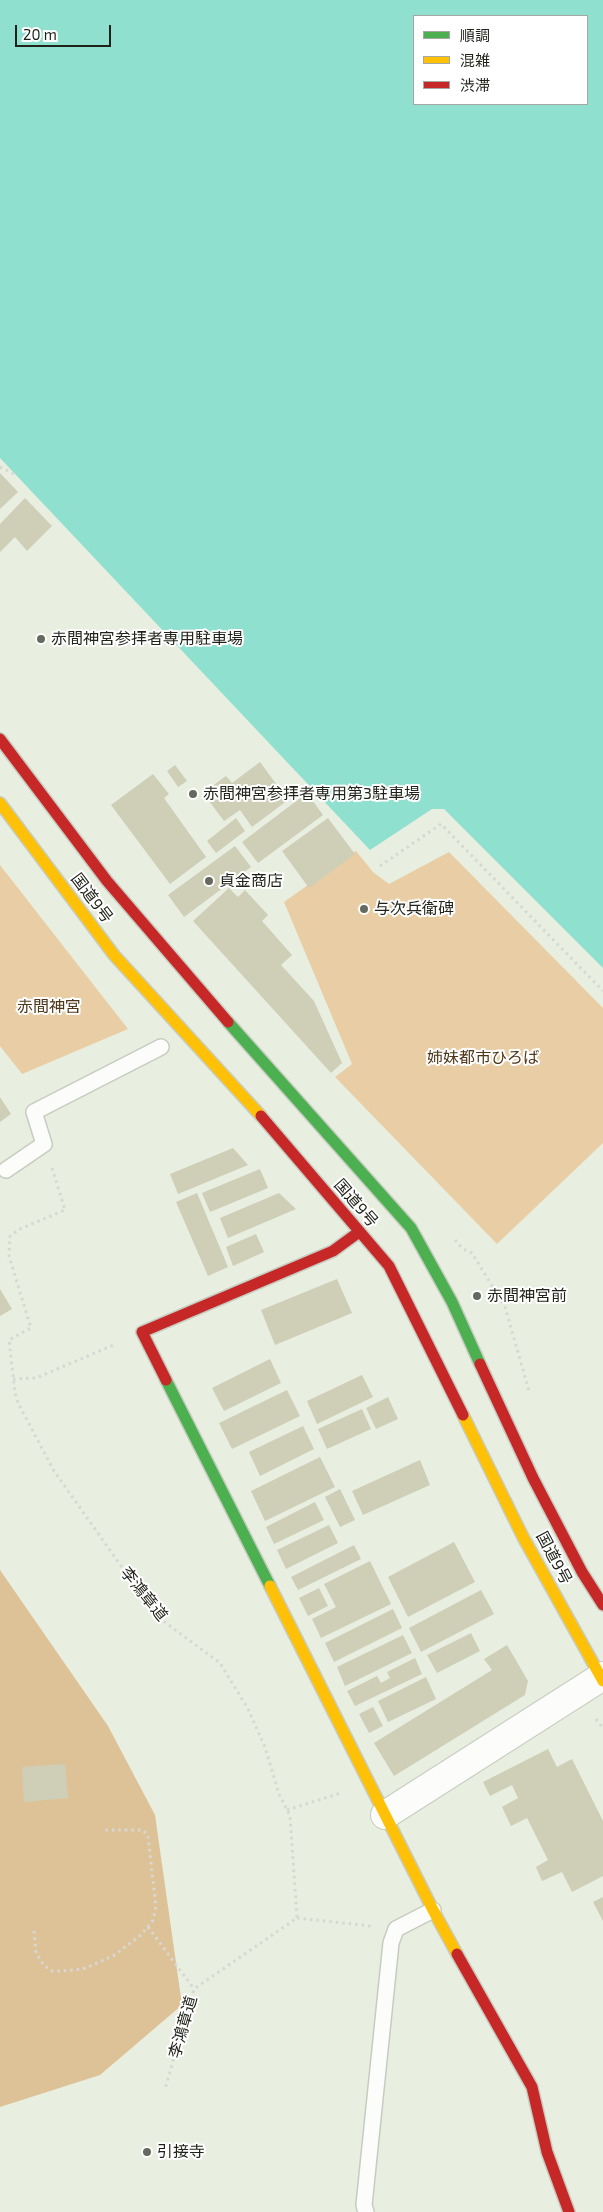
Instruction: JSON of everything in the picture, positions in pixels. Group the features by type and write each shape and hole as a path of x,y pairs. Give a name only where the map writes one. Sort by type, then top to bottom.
{"main road":[{"name":"国道9号","path":"0,739 108,881 282,1085 411,1228 452,1302 538,1487 582,1572 603,1605"},
{"name":"国道9号","path":"0,803 114,955 252,1106 389,1266 523,1536 602,1678"},
{"path":"360,1232 333,1251 142,1332 433,1910 532,2086 547,2152 569,2212"}],"street":[{"path":"385,1815 602,1678"}],"lane":[{"path":"6,1170 44,1144 34,1112 160,1047"},
{"path":"366,2212 364,2205 391,1943 396,1929 433,1910"}],"path":[{"path":"0,467 16,475"},
{"path":"380,866 441,824 603,991"},
{"name":"李鴻章道","path":"44,1144 66,1210 20,1229 10,1236 9,1256 31,1328 10,1340 13,1379 18,1403 54,1471 142,1597 162,1620 220,1664 237,1690 265,1747 279,1794 290,1816 297,1918 194,1989 165,2089"},
{"path":"13,1379 36,1378 142,1332"},
{"path":"596,1719 603,1728"},
{"path":"287,1810 368,1784"},
{"path":"34,1930 36,1953 43,1964 51,1970 62,1971 83,1969 113,1956 130,1945 153,1920 156,1907 148,1836 143,1830 104,1830"},
{"path":"297,1918 396,1929"},
{"path":"148,1927 194,1989"}],"green space":[{"name":"姉妹都市ひろば","path":"356,851 373,872 389,884 449,852 603,1008 603,1143 497,1244 335,1077 352,1064 284,902"},
{"name":"赤間神宮","path":"0,865 128,1029 22,1074 0,1046"}],"shaded area":[{"path":"0,1570 108,1726 155,1815 182,2005 100,2075 0,2107"}],"water":[{"path":"0,0 603,0 603,968 444,809 432,809 370,850 0,458"}],"building":[{"path":"0,473 18,492 0,509"},
{"path":"25,498 52,526 27,551 15,537 0,552 0,524"},
{"path":"260,762 288,800 252,827 240,810 224,821 203,793 226,776 232,783"},
{"path":"175,765 187,781 178,787 167,771"},
{"path":"153,774 169,794 164,798 206,857 170,884 111,805"},
{"path":"307,793 323,815 258,863 242,842"},
{"path":"236,818 245,831 216,853 207,841"},
{"path":"328,818 355,854 309,888 282,851"},
{"name":"貞金商店","path":"235,846 251,867 184,917 168,895"},
{"path":"229,888 238,897 245,890 268,915 262,921 292,955 281,965 314,1001 342,1063 331,1073 193,921"},
{"path":"0,1097 11,1114 0,1122"},
{"path":"233,1148 248,1165 178,1194 170,1174"},
{"path":"260,1169 268,1188 210,1212 202,1193"},
{"path":"197,1193 228,1267 208,1276 176,1202"},
{"path":"279,1193 296,1209 228,1238 220,1218"},
{"path":"256,1234 264,1252 233,1266 226,1247"},
{"path":"337,1279 352,1313 275,1345 261,1310"},
{"path":"0,1289 12,1309 0,1316"},
{"path":"270,1359 281,1383 224,1411 212,1388"},
{"path":"362,1375 373,1397 317,1424 307,1401"},
{"path":"287,1390 300,1416 232,1449 219,1423"},
{"path":"388,1397 398,1419 376,1429 366,1408"},
{"path":"362,1409 371,1429 327,1449 318,1429"},
{"path":"303,1426 314,1449 260,1476 249,1452"},
{"path":"320,1457 335,1487 265,1521 251,1491"},
{"path":"420,1460 430,1485 363,1515 352,1491"},
{"path":"340,1489 355,1520 340,1527 325,1497"},
{"path":"315,1502 324,1520 274,1544 266,1527"},
{"path":"329,1525 338,1543 286,1569 277,1550"},
{"path":"454,1542 475,1582 408,1617 388,1577"},
{"path":"354,1545 361,1559 298,1590 291,1577"},
{"path":"370,1561 391,1604 321,1638 312,1619 336,1607 324,1584"},
{"path":"319,1588 328,1606 308,1616 299,1598"},
{"path":"481,1590 494,1614 421,1652 409,1628"},
{"path":"393,1609 402,1628 334,1662 325,1643"},
{"path":"471,1633 480,1651 437,1673 427,1655"},
{"path":"403,1635 412,1653 345,1686 337,1667"},
{"path":"507,1645 528,1681 525,1695 394,1776 374,1743 492,1670 484,1659"},
{"path":"415,1658 422,1674 355,1706 347,1691 377,1676 381,1683 390,1678 387,1672"},
{"path":"426,1677 436,1699 388,1722 378,1701"},
{"path":"373,1707 383,1726 369,1733 359,1714"},
{"path":"548,1749 557,1767 572,1759 603,1821 603,1876 572,1892 562,1872 542,1881 536,1867 548,1860 527,1818 511,1826 502,1807 518,1798 512,1785 490,1796 483,1782"},
{"path":"65,1764 68,1798 24,1802 22,1767"},
{"path":"603,1897 603,1921 593,1902"}],"traffic: fast":[{"path":"228,1022 411,1228 452,1302 480,1364"},
{"path":"166,1380 270,1586"}],"traffic: slow":[{"path":"0,803 114,955 261,1116"},
{"path":"463,1415 523,1537 603,1681"},
{"path":"270,1586 457,1954"}],"traffic: jam":[{"path":"0,739 107,881 228,1022"},
{"path":"261,1116 389,1266 463,1415"},
{"path":"166,1380 142,1332 333,1251 359,1232"},
{"path":"480,1364 533,1478 582,1572 603,1605"},
{"path":"457,1954 532,2087 547,2152 569,2212"}],"place":[{"name":"赤間神宮参拝者専用駐車場","path":"41,639"},
{"name":"赤間神宮参拝者専用第3駐車場","path":"193,794"},
{"name":"貞金商店","path":"209,881"},
{"name":"与次兵衛碑","path":"364,909"},
{"name":"赤間神宮前","path":"477,1296"},
{"name":"引接寺","path":"147,2152"}]}
